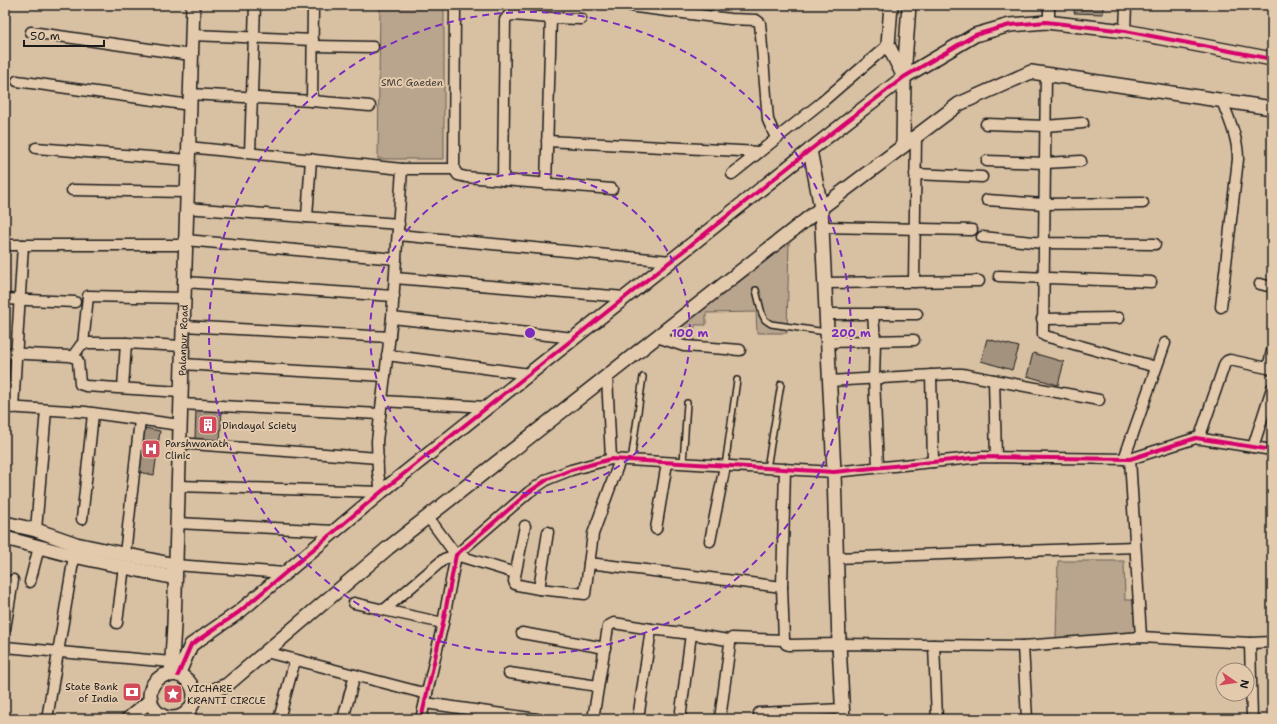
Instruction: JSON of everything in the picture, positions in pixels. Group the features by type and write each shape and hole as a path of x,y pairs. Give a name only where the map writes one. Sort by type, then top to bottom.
{"street":[{"name":"Palanpur Road","path":"173,671 176,523 193,5"},
{"path":"250,154 255,5"},
{"path":"312,101 314,5"},
{"path":"454,5 454,170 458,175 466,177 612,189"},
{"path":"629,5 730,20 756,20 760,23 768,120 776,138"},
{"path":"890,5 888,45 904,77"},
{"path":"903,146 904,77 909,5"},
{"path":"1049,5 1049,22"},
{"path":"1125,31 1126,5"},
{"path":"503,180 505,20 508,16 513,15 581,19"},
{"path":"546,184 550,18"},
{"path":"1272,59 1125,31 1049,22 1010,25 975,35 904,77 810,150 381,492 240,612 191,645 173,671 157,680 153,686 151,693 152,706 165,718 178,717 227,685 388,548 821,208 959,104 1031,72 1272,108"},
{"path":"31,32 191,55"},
{"path":"192,35 254,37 373,47"},
{"path":"732,174 822,102 888,45"},
{"path":"1046,74 1042,331 1045,336 1156,367"},
{"path":"17,81 190,100 252,98 370,106"},
{"path":"1221,307 1238,158 1237,141 1222,101"},
{"path":"986,124 1045,126 1083,123"},
{"path":"914,282 916,136"},
{"path":"547,140 759,152"},
{"path":"36,148 250,154 402,169 454,170"},
{"path":"759,713 842,714 834,472 821,208 810,150"},
{"path":"307,217 311,160"},
{"path":"987,162 1045,163 1081,161"},
{"path":"381,492 377,440 392,318 402,169"},
{"path":"915,174 982,177"},
{"path":"72,190 187,192"},
{"path":"987,200 1044,204 1143,203"},
{"path":"186,208 399,224"},
{"path":"822,227 972,230"},
{"path":"398,235 671,261"},
{"path":"982,237 1044,243 1155,244"},
{"path":"5,245 185,242 396,259"},
{"path":"23,245 16,354 9,408 93,414 180,425"},
{"path":"999,276 1151,282"},
{"path":"395,278 625,297"},
{"path":"184,282 394,296"},
{"path":"824,283 979,282"},
{"path":"1260,284 1272,287"},
{"path":"73,356 83,344 88,296 184,298"},
{"path":"5,299 75,302"},
{"path":"826,314 917,314"},
{"path":"873,314 878,468"},
{"path":"392,318 574,338"},
{"path":"1042,318 1119,318"},
{"path":"183,326 390,337"},
{"path":"657,337 684,346 740,350"},
{"path":"827,337 875,341 914,340"},
{"path":"83,344 126,343 182,346"},
{"path":"123,388 126,343"},
{"path":"1141,637 1127,459 1165,343"},
{"path":"1200,438 1225,363 1230,360 1270,368 1272,351"},
{"path":"5,353 73,356 78,361 80,384 83,386 123,388 180,398 380,414"},
{"path":"387,355 529,374"},
{"path":"182,364 385,376"},
{"path":"829,381 962,374 1099,400"},
{"path":"931,375 934,462"},
{"path":"525,526 514,584 539,589 585,594 593,534 615,460 607,376"},
{"path":"994,380 996,457"},
{"path":"1253,447 1272,388"},
{"path":"382,401 487,407"},
{"path":"36,530 46,410"},
{"path":"82,519 93,414"},
{"path":"117,623 140,420"},
{"path":"384,610 444,559 456,555 529,492 548,479 571,470 615,460 834,472 982,457 1127,459 1196,438 1272,450"},
{"path":"179,443 378,458"},
{"path":"656,529 667,462"},
{"path":"710,541 725,466"},
{"path":"785,469 782,587 784,640 786,644 1023,646 1141,637 1250,643 1272,642"},
{"path":"178,486 381,492"},
{"path":"428,517 456,555 515,573"},
{"path":"5,523 36,530 125,560 175,571 285,573"},
{"path":"176,523 334,532"},
{"path":"539,589 548,532"},
{"path":"5,538 74,556 125,560"},
{"path":"836,558 1135,546"},
{"path":"30,582 38,547"},
{"path":"421,719 443,624 456,555"},
{"path":"47,719 74,556"},
{"path":"589,563 782,587"},
{"path":"5,629 13,580"},
{"path":"354,603 443,624"},
{"path":"593,719 608,627 614,623 730,641 720,719"},
{"path":"638,719 651,629"},
{"path":"522,633 605,648"},
{"path":"680,719 691,634"},
{"path":"732,638 784,640"},
{"path":"1250,643 1252,719"},
{"path":"934,645 937,719"},
{"path":"1023,646 1027,719"},
{"path":"5,647 58,652 173,671 188,682 193,692 190,709"},
{"path":"266,652 354,675 426,698 537,719"},
{"path":"279,719 295,660"},
{"path":"509,673 598,686"},
{"path":"343,719 354,675"},
{"path":"128,719 151,700"}],"lane":[{"path":"756,290 762,314 765,320 771,324 827,337"},
{"path":"631,460 643,377"},
{"path":"725,466 737,380"},
{"path":"767,468 781,384"},
{"path":"683,463 687,403"}],"green space":[{"name":"SMC Gaeden","path":"380,5 444,5 444,159 378,159"},
{"path":"789,241 787,333 757,333 756,312 706,313 706,325 695,325 694,346 661,337"},
{"path":"1058,561 1124,561 1125,600 1136,600 1139,635 1056,638"}],"building":[{"path":"1075,5 1103,5 1103,14 1074,13"},
{"path":"987,339 1019,347 1012,370 981,361"},
{"path":"1033,353 1064,362 1058,385 1027,376"},
{"name":"Dindayal Sciety","path":"196,409 222,410 220,442 195,440"},
{"path":"144,428 160,431 154,475 138,472"}],"cycle path":[{"path":"178,675 191,645 239,612 381,492 810,150 904,77 975,35 1010,25 1046,22 1125,31 1272,59"},
{"path":"421,719 443,623 456,555 529,492 548,479 571,470 611,459 834,472 982,457 1130,459 1196,438 1272,450"}],"place":[{"name":"Dindayal Sciety","path":"208,425"},
{"name":"Parshwanath Clinic","path":"151,449"},
{"name":"State Bank of India","path":"132,692"},
{"name":"VICHARE KRANTI CIRCLE","path":"173,694"}]}
